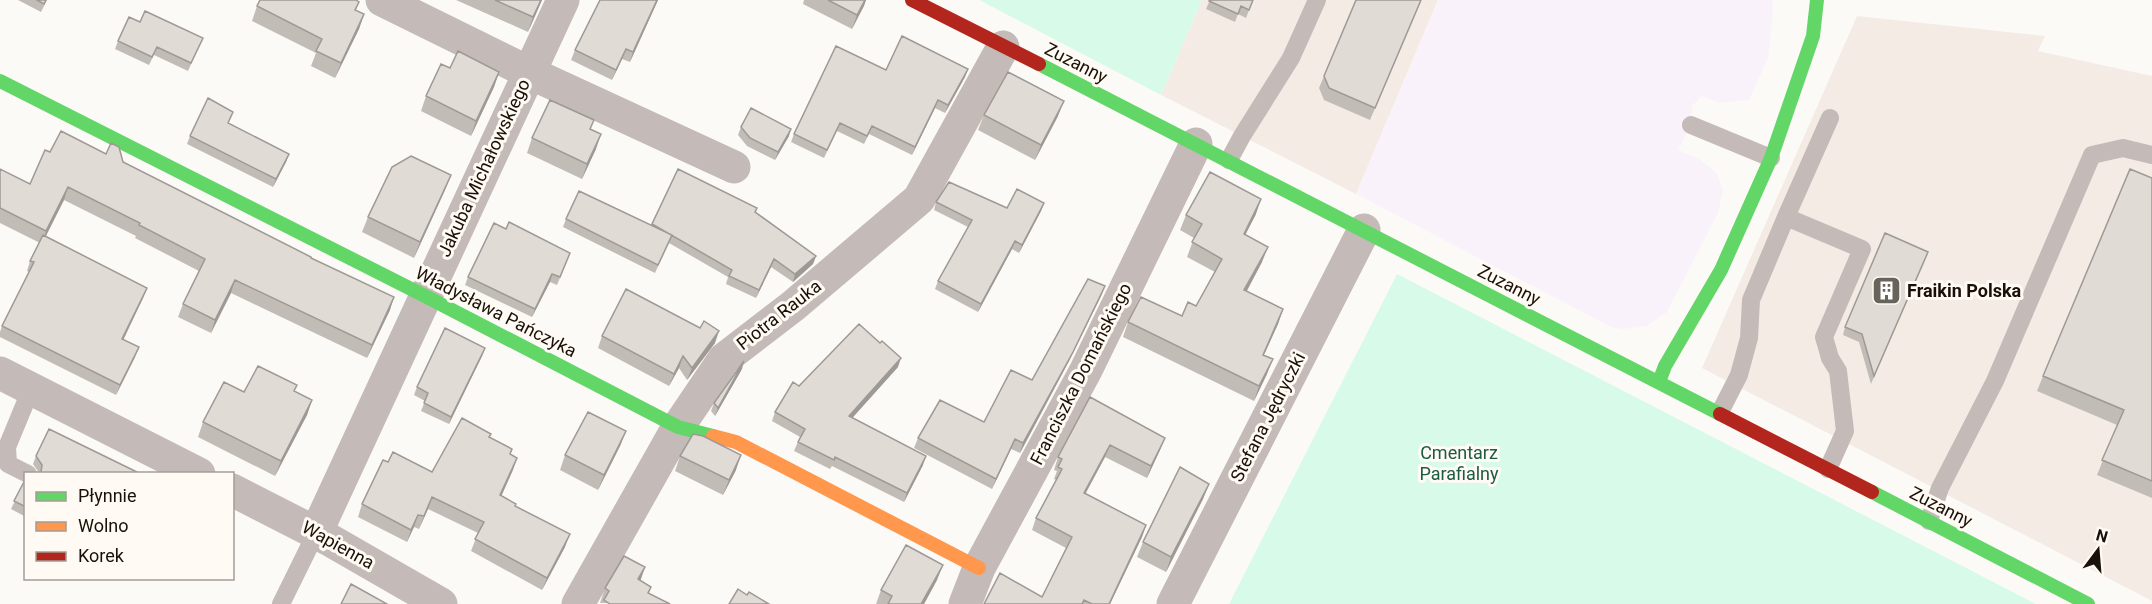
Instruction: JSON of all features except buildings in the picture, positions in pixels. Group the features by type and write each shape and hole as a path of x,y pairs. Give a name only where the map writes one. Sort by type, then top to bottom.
{"street":[{"path":"382,0 528,72 734,167"},
{"name":"Jakuba Michałowskiego","path":"316,533 563,0"},
{"name":"Zuzanny","path":"912,0 1720,412 2088,604"},
{"path":"1659,382 1665,366 1721,270 1771,158 1805,63 1816,22 1817,0"},
{"name":"Piotra Rauka","path":"578,604 678,427 724,359 793,306 919,199 1003,47"},
{"name":"Władysława Pańczyka","path":"0,81 678,427 736,442 979,568"},
{"name":"Franciszka Domańskiego","path":"964,604 979,568 1086,370 1196,144"},
{"name":"Stefana Jędryczki","path":"1173,604 1364,230"},
{"path":"0,373 195,472"},
{"name":"Wapienna","path":"234,491 316,533 441,604"}],"lane":[{"path":"1229,160 1291,58 1317,0"},
{"path":"1720,412 1739,375 1749,338 1751,300 1830,118"},
{"path":"1691,125 1771,158"},
{"path":"1929,521 1940,488 1995,381 2092,155 2123,148 2152,155"},
{"path":"1786,217 1862,249 1824,338 1830,358 1838,371 1845,431 1828,469"},
{"path":"24,472 8,464 7,447 31,389"},
{"path":"281,604 316,533"}],"shaded area":[{"path":"1202,0 1438,0 1356,194 1161,95"},
{"path":"1438,0 1772,0 1768,58 1749,100 1720,103 1702,96 1692,106 1691,125 1678,150 1699,159 1717,174 1723,191 1718,213 1667,312 1647,326 1623,329 1611,327 1356,194"},
{"path":"1857,16 2045,36 2038,51 2152,76 2152,601 1702,368"}],"green space":[{"path":"979,0 1202,0 1161,95"},
{"name":"Cmentarz Parafialny","path":"1397,274 2036,604 1229,604"}],"traffic: fast":[{"path":"1659,382 1665,366 1721,270 1771,158 1813,36 1817,0"},
{"path":"1039,64 1720,414"},
{"path":"0,81 678,427 713,436"},
{"path":"1872,492 2088,604"}],"traffic: slow":[{"path":"713,436 736,442 979,568"}],"traffic: jam":[{"path":"912,0 1039,64"},
{"path":"1720,414 1872,492"}],"place":[{"name":"Fraikin Polska","path":"1886,291"}]}
